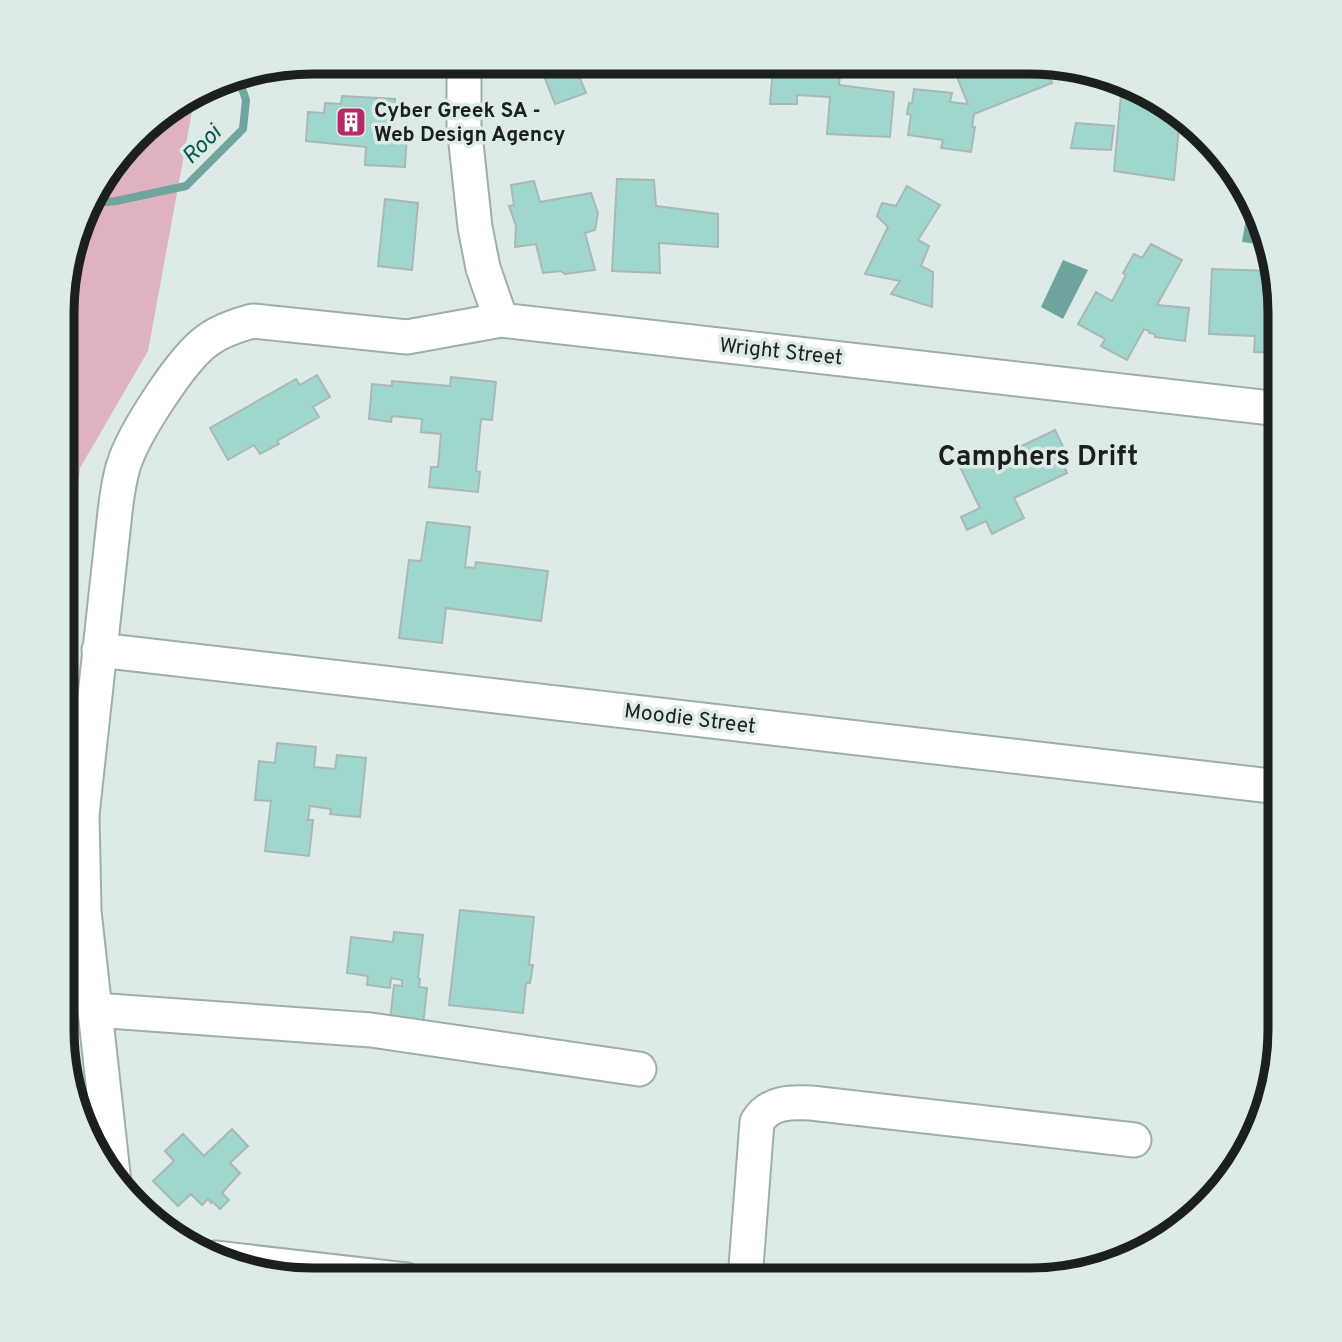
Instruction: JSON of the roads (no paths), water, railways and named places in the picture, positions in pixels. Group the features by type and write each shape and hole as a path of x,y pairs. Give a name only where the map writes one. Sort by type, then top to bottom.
{"street":[{"path":"464,74 464,125 475,227 482,268 501,320"},
{"name":"Wright Street","path":"111,1157 84,911 82,815 118,486 132,444 179,371 209,339 235,326 253,321 407,337 501,320 1268,408"},
{"name":"Moodie Street","path":"99,650 1268,786"},
{"path":"95,1010 371,1030 639,1069"},
{"path":"746,1268 757,1122 771,1107 782,1103 811,1103 1134,1140"},
{"path":"265,1264 302,1268"}],"water":[{"path":"1248,216 1250,221 1258,244 1242,242"},
{"path":"1063,260 1088,270 1063,319 1041,307"}],"waterway":[{"name":"Rooi","path":"100,203 186,186 243,129 246,100 241,85"}],"place":[{"name":"Cyber Greek SA - Web Design Agency","path":"351,122"}],"district":[{"name":"Camphers Drift","path":"1038,455"}]}
